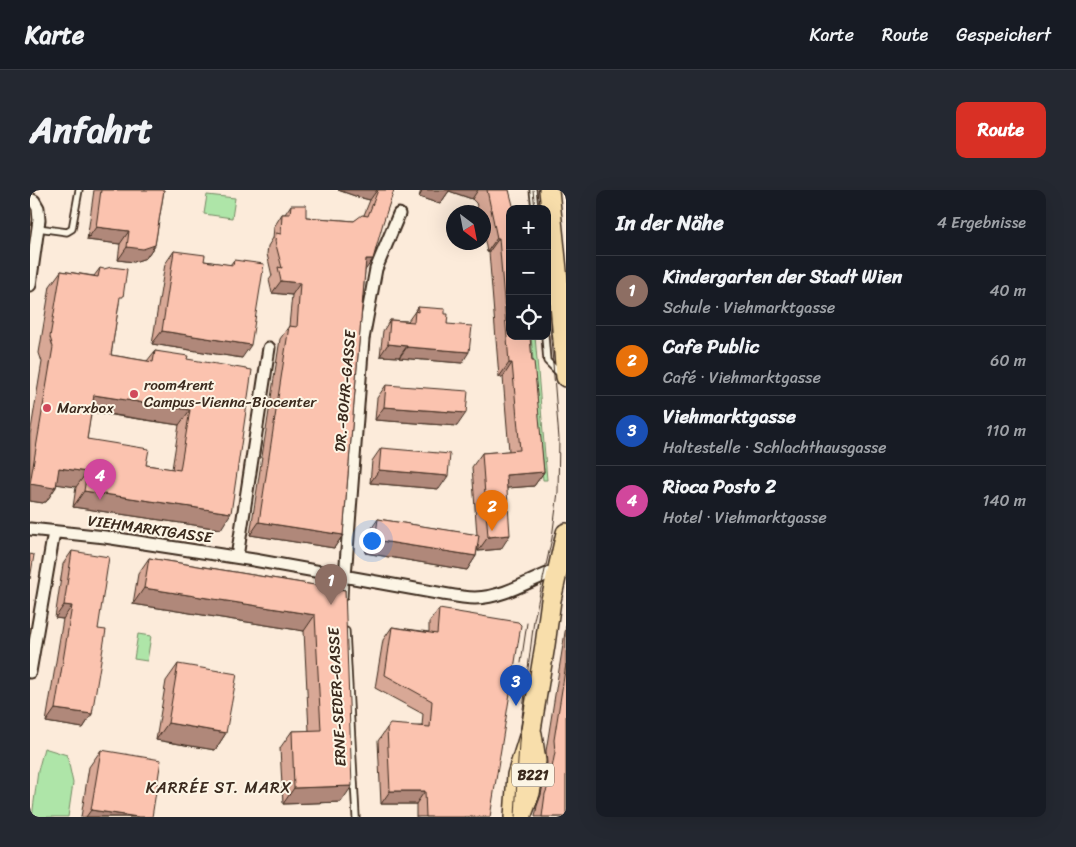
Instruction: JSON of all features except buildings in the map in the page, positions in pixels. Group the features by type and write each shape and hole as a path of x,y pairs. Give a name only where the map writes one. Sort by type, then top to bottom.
{"main road":[{"path":"549,190 566,378"},
{"name":"B221","path":"514,817 517,775 532,730 551,600 566,533"},
{"name":"B221","path":"521,817 530,793 536,761 532,730"}],"street":[{"path":"30,285 39,220 34,204"},
{"name":"DR.-BOHR-GASSE","path":"345,577 363,339 376,269 399,214"},
{"path":"237,557 251,494 269,348"},
{"name":"VIEHMARKTGASSE","path":"30,529 105,537 237,557 473,598 497,595 510,591 557,570"},
{"path":"30,672 54,532"}],"lane":[{"path":"38,228 67,232 71,230 79,190"},
{"path":"533,190 534,205"},
{"path":"545,340 547,362 566,378"},
{"name":"ERNE-SEDER-GASSE","path":"345,577 345,605"},
{"name":"ERNE-SEDER-GASSE","path":"346,624 356,817"}],"green space":[{"path":"207,195 235,198 232,218 204,214"},
{"path":"531,340 535,340 547,480 543,480"},
{"path":"138,634 151,636 147,661 134,659"},
{"path":"44,748 67,755 73,783 68,817 32,817 38,771"}],"tram line":[{"path":"533,190 535,205"},
{"path":"515,817 519,742 534,620 552,538 558,492 559,439 548,295"},
{"path":"521,663 527,623"}],"place":[{"name":"room4rent Campus-Vienna-Biocenter","path":"134,394"},
{"name":"Marxbox","path":"47,408"},
{"name":"Rioca Posto 2","path":"100,500"},
{"name":"Cafe Public","path":"492,531"},
{"name":"Kindergarten der Stadt Wien","path":"331,605"},
{"name":"Viehmarktgasse","path":"516,706"}],"district":[{"name":"KARRÉE ST. MARX","path":"219,787"}]}
